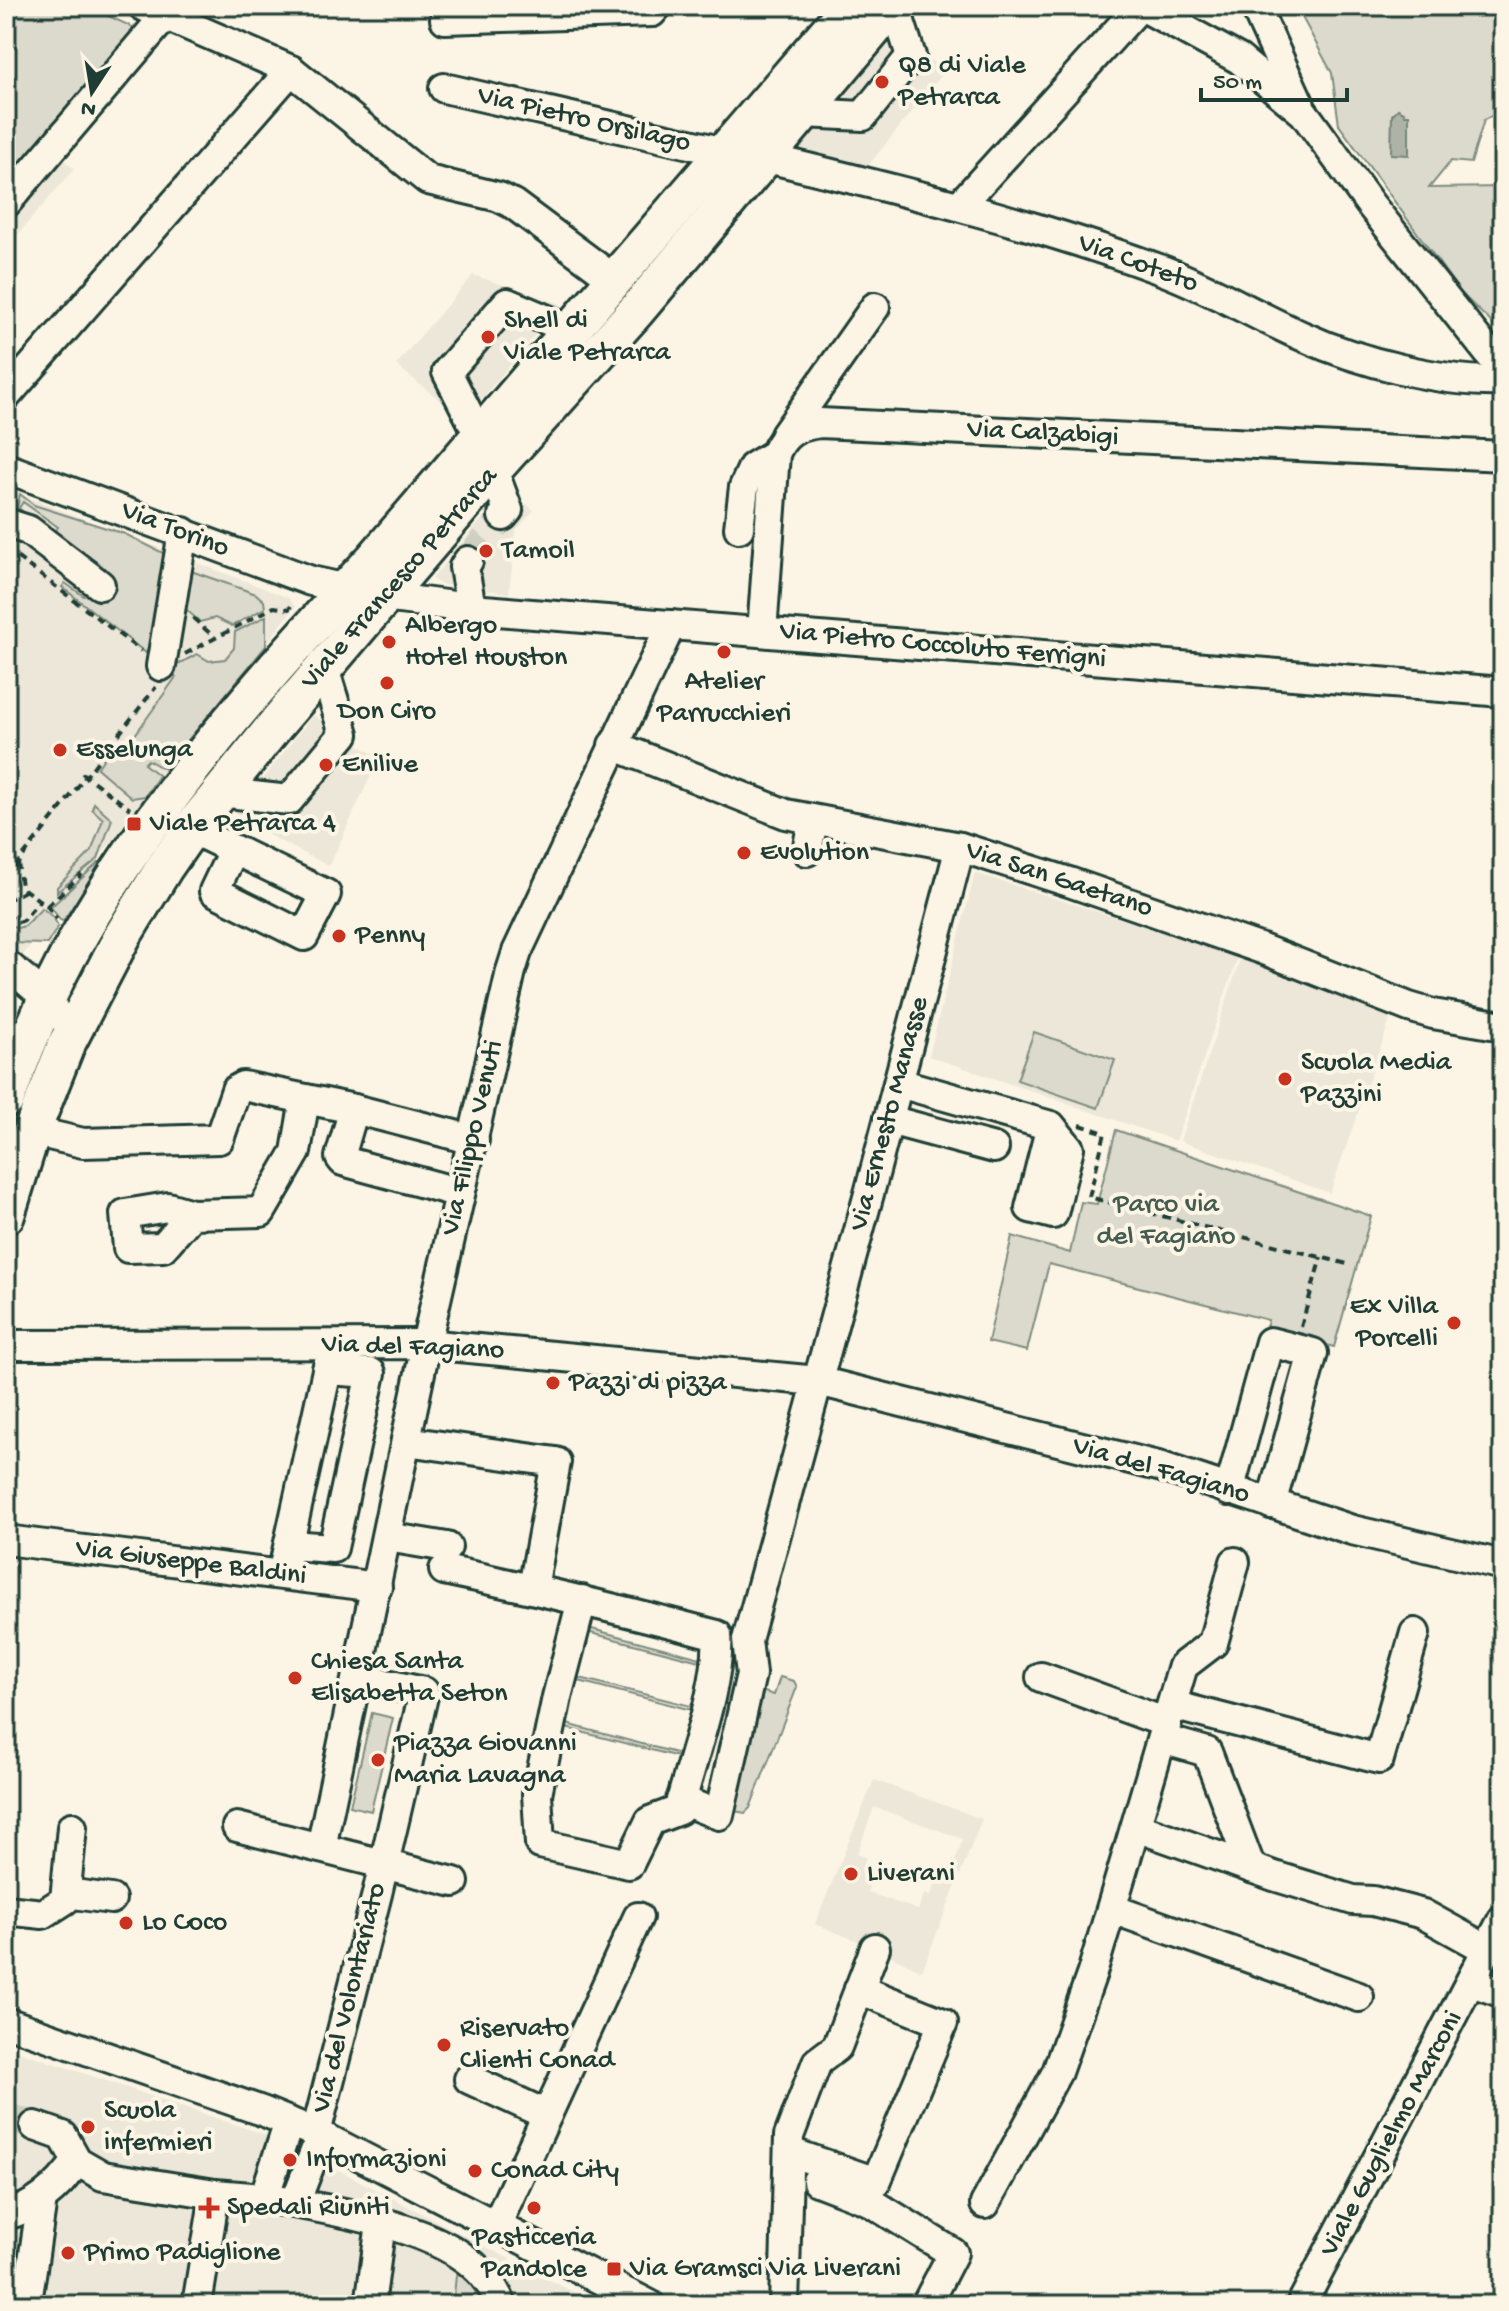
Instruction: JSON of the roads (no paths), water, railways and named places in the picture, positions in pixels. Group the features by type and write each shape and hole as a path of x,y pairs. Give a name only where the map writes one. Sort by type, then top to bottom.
{"main road":[{"name":"Viale Francesco Petrarca","path":"6,1099 47,998 77,939 146,831 225,728 850,6"},
{"name":"Viale Francesco Petrarca","path":"6,1215 32,1131 95,985 152,887 191,829 384,597 636,311 894,6"}],"street":[{"path":"445,19 652,12 657,6"},
{"path":"804,113 863,116 911,56 894,6"},
{"path":"960,205 1141,6 1239,59 1304,113"},
{"path":"1255,6 1304,113 1370,204 1503,371"},
{"path":"6,203 154,11 291,70 419,174 438,184 499,197 513,204 615,280"},
{"path":"6,396 291,70"},
{"name":"Via Pietro Orsilago","path":"444,88 725,152"},
{"name":"Via Coteto","path":"767,158 960,205 1161,269 1219,294 1299,335 1352,355 1469,382 1503,381"},
{"path":"480,437 447,372 507,303 571,330"},
{"path":"739,528 744,487 753,467 778,448 875,307"},
{"name":"Via Calzabigi","path":"778,448 791,431 803,425 820,423 1503,456"},
{"path":"762,632 778,448"},
{"path":"493,470 508,510 503,516"},
{"name":"Via Torino","path":"9,478 183,532 344,591 384,597"},
{"path":"8,528 28,530 100,585"},
{"path":"161,666 183,532"},
{"path":"420,555 466,564 471,608"},
{"name":"Via Pietro Coccoluto Ferrigni","path":"384,597 471,608 762,632 1154,670 1503,692"},
{"name":"Via Filippo Venuti","path":"357,1678 426,1344 517,952 671,625"},
{"path":"219,792 289,800 344,734 324,668"},
{"name":"Via San Gaetano","path":"613,745 763,806 813,821 960,847 1262,949 1409,1007 1503,1026"},
{"path":"807,851 813,821"},
{"path":"191,829 233,851"},
{"name":"Via Ernesto Manasse","path":"818,1381 960,847"},
{"path":"6,964 47,998 68,1042"},
{"path":"47,998 95,985"},
{"path":"899,1083 1051,1126"},
{"path":"32,1131 83,1143 219,1139 239,1087 354,1109 474,1140"},
{"path":"192,1214 261,1212 296,1152 305,1099"},
{"path":"354,1109 340,1157 343,1161 460,1193"},
{"path":"889,1120 994,1148"},
{"path":"1229,1491 1270,1342 1296,1343 1313,1353 1271,1504"},
{"name":"Via del Fagiano","path":"6,1345 330,1357 426,1344 476,1356 616,1369 670,1360 784,1387 818,1381 1163,1461 1229,1491 1352,1530 1503,1565"},
{"path":"283,1574 289,1545 330,1357 371,1373 333,1548 289,1545"},
{"path":"681,1800 719,1815 751,1674 747,1640 818,1381"},
{"path":"406,1441 556,1462 533,1588"},
{"path":"387,1537 446,1559 485,1579 533,1588 582,1600 717,1635 711,1687 679,1810 650,1821 629,1864 540,1844 537,1794 557,1697 582,1600"},
{"name":"Via Giuseppe Baldini","path":"6,1540 92,1560 283,1574 377,1587"},
{"path":"985,2204 1057,2072 1112,1909 1183,1666 1213,1643 1235,1562"},
{"path":"1041,1677 1167,1722 1379,1759 1415,1633"},
{"path":"321,1848 357,1678 424,1692 384,1863"},
{"path":"1167,1722 1207,1752 1251,1868"},
{"path":"6,1910 43,1914 65,1900 72,1827"},
{"path":"237,1827 454,1882"},
{"path":"1136,1827 1353,1900 1369,1914 1418,1927 1480,1964 1503,1993"},
{"name":"Via del Volontariato","path":"295,2203 319,2135 384,1863"},
{"path":"66,1893 111,1899"},
{"path":"1112,1909 1359,1997"},
{"path":"496,2226 638,1917"},
{"name":"Viale Guglielmo Marconi","path":"1301,2305 1503,1919"},
{"path":"784,2305 789,2136 817,2062 837,2047 865,1992 875,1948"},
{"path":"790,2162 876,2182 943,2023 865,1992"},
{"path":"6,2022 285,2131 319,2135 650,2305"},
{"path":"469,2079 547,2115"},
{"path":"35,2126 63,2136 77,2161 103,2176 295,2203 421,2235 464,2258 491,2285 502,2305"},
{"path":"264,2198 285,2131"},
{"path":"6,2215 42,2199 77,2161"},
{"path":"790,2162 869,2201 953,2253 926,2305"},
{"path":"197,2305 215,2194"},
{"path":"29,2289 42,2199"},
{"path":"370,2305 381,2223"}],"tunnel":[{"path":"468,561 503,516"},
{"path":"6,2116 35,2126"}],"place":[{"name":"Q8 di Viale Petrarca","path":"882,82"},
{"name":"Shell di Viale Petrarca","path":"488,337"},
{"name":"Tamoil","path":"486,551"},
{"name":"Albergo Hotel Houston","path":"389,642"},
{"name":"Atelier Parrucchieri","path":"724,652"},
{"name":"Don Ciro","path":"387,683"},
{"name":"Esselunga","path":"60,750"},
{"name":"Enilive","path":"326,765"},
{"name":"Viale Petrarca 4","path":"134,824"},
{"name":"Evolution","path":"744,853"},
{"name":"Penny","path":"339,936"},
{"name":"Scuola Media Pazzini","path":"1285,1079"},
{"name":"Ex Villa Porcelli","path":"1454,1323"},
{"name":"Pazzi di pizza","path":"553,1383"},
{"name":"Chiesa Santa Elisabetta Seton","path":"295,1678"},
{"name":"Piazza Giovanni Maria Lavagna","path":"378,1760"},
{"name":"Liverani","path":"851,1874"},
{"name":"Lo Coco","path":"126,1923"},
{"name":"Riservato Clienti Conad","path":"444,2045"},
{"name":"Scuola infermieri","path":"88,2127"},
{"name":"Informazioni","path":"290,2160"},
{"name":"Conad City","path":"475,2171"},
{"name":"Spedali Riuniti","path":"209,2208"},
{"name":"Pasticceria Pandolce","path":"534,2208"},
{"name":"Primo Padiglione","path":"68,2253"},
{"name":"Via Gramsci Via Liverani","path":"614,2269"}],"park label":[{"name":"Parco via del Fagiano","path":"1166,1221"}]}
